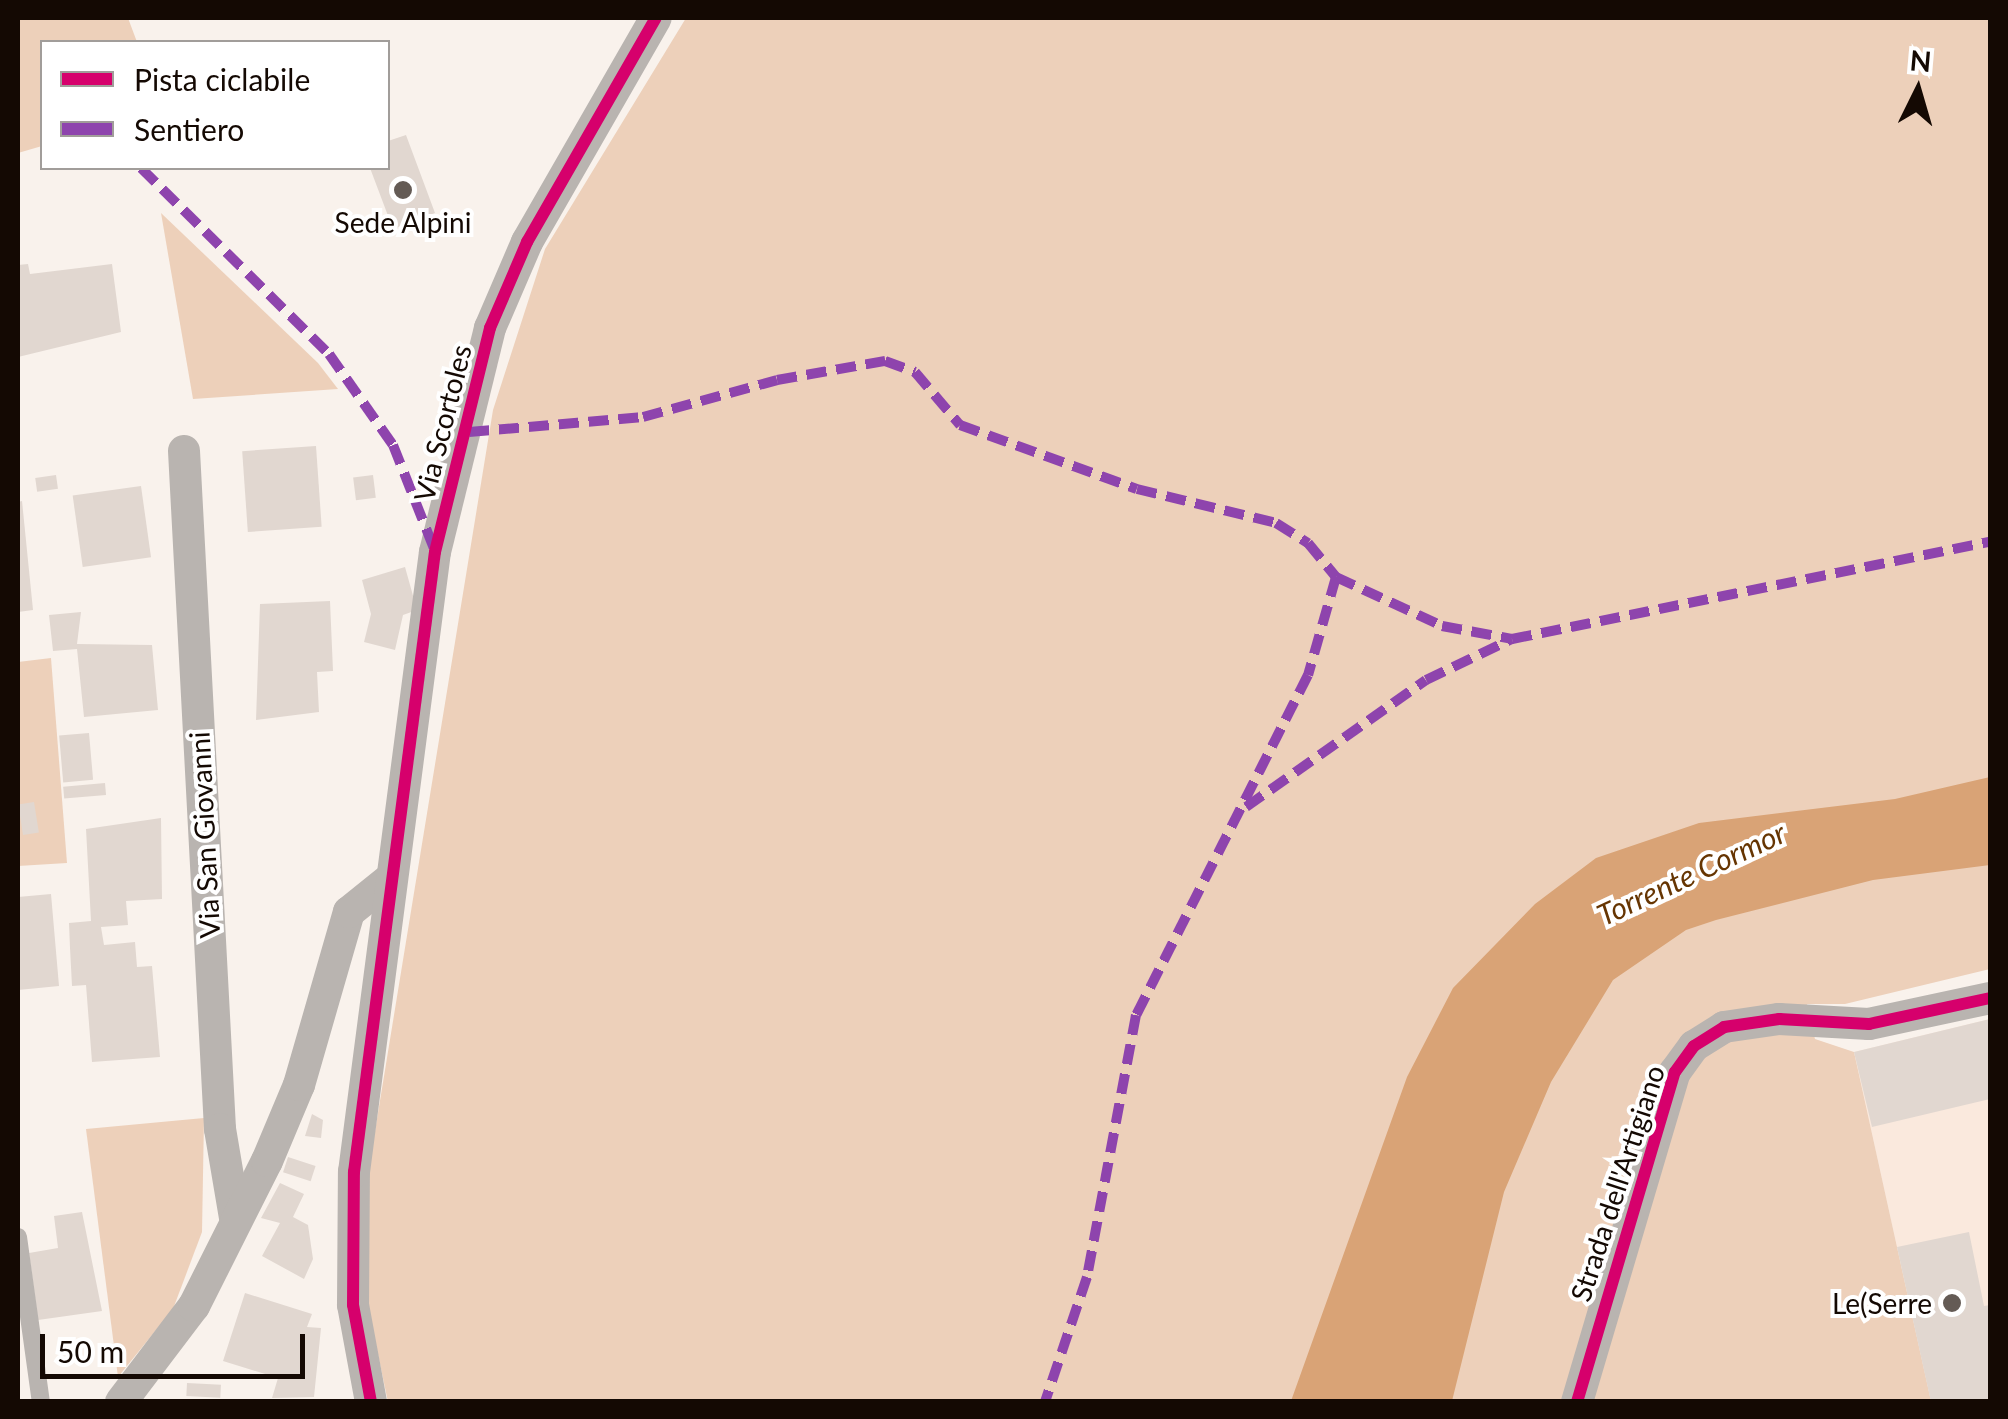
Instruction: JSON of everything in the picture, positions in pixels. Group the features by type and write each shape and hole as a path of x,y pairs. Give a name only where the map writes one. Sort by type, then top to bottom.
{"street":[{"name":"Via Scortoles","path":"371,1402 353,1305 354,1172 436,552 490,328 537,225 656,18"},
{"name":"Via San Giovanni","path":"184,451 220,1129 235,1218"},
{"path":"122,1402 144,1382 194,1306 299,1085 349,912 390,878"},
{"name":"Strada dell'Artigiano","path":"1577,1402 1675,1072 1694,1046 1724,1027 1779,1019 1869,1024 1990,998"}],"lane":[{"path":"18,1237 41,1402"}],"shaded area":[{"path":"18,18 128,18 136,40 40,40 40,147 18,153"},
{"path":"686,18 1990,18 1990,969 1845,1004 1807,1004 1815,1039 1854,1052 1931,1401 388,1402 367,1302 368,1174 493,410 545,249"},
{"path":"161,213 318,363 338,389 193,399"},
{"path":"51,658 67,863 18,866 18,662"},
{"path":"1990,1019 1990,1401 1931,1401 1854,1052"},
{"path":"204,1118 202,1232 173,1309 118,1377 86,1129"}],"water":[{"name":"Torrente Cormor","path":"1990,777 1990,865 1873,880 1716,920 1686,930 1613,980 1551,1082 1504,1192 1452,1401 1291,1401 1407,1077 1453,988 1535,904 1596,858 1699,823 1895,799"}],"building":[{"name":"Sede Alpini","path":"406,135 435,213 393,229 371,170 390,170 390,140"},
{"path":"28,264 30,274 112,264 121,332 18,357 18,265"},
{"path":"316,446 322,527 248,532 242,451"},
{"path":"56,475 58,489 37,492 35,478"},
{"path":"373,475 376,498 356,500 353,477"},
{"path":"141,486 151,557 83,567 73,496"},
{"path":"22,501 33,610 18,612 18,502"},
{"path":"405,567 417,610 403,615 395,650 364,642 371,614 362,580"},
{"path":"330,601 333,671 317,672 319,712 256,720 260,604"},
{"path":"81,612 77,644 152,645 158,710 84,717 77,649 53,651 49,615"},
{"path":"89,733 93,780 63,782 59,736"},
{"path":"105,783 106,795 64,799 63,787"},
{"path":"34,802 39,833 23,835 18,805"},
{"path":"161,818 162,899 126,901 128,925 101,927 104,945 135,942 137,967 152,966 160,1057 92,1062 86,985 72,986 69,923 91,921 86,829"},
{"path":"51,894 59,986 18,990 18,897"},
{"path":"1990,1019 1990,1099 1872,1127 1854,1052"},
{"path":"312,1114 323,1120 321,1138 305,1136"},
{"path":"288,1157 316,1166 311,1181 283,1172"},
{"path":"280,1183 304,1194 293,1217 308,1225 313,1259 304,1279 262,1256 280,1223 261,1218"},
{"path":"82,1212 102,1311 38,1320 29,1253 58,1248 54,1216"},
{"path":"1969,1232 1984,1306 1990,1305 1990,1402 1931,1402 1897,1247"},
{"path":"245,1293 312,1314 307,1327 321,1328 314,1397 272,1398 278,1378 223,1361"},
{"path":"187,1383 221,1385 220,1398 186,1396"}],"marked path":[{"path":"143,170 329,354 393,445 435,551"},
{"path":"469,432 643,417 777,380 885,361 915,372 960,425 1137,489 1276,523 1308,543 1336,577 1308,675 1136,1015 1087,1277 1045,1402"},
{"path":"1336,577 1442,626 1512,639 1990,542"},
{"path":"1246,807 1426,680 1512,639"}],"cycle path":[{"path":"371,1402 353,1305 354,1172 435,552 490,328 527,242 656,18"},
{"path":"1577,1402 1675,1072 1694,1046 1724,1027 1779,1019 1869,1024 1990,998"}],"place":[{"name":"Sede Alpini","path":"403,190"},
{"name":"Le(Serre","path":"1952,1303"}]}
